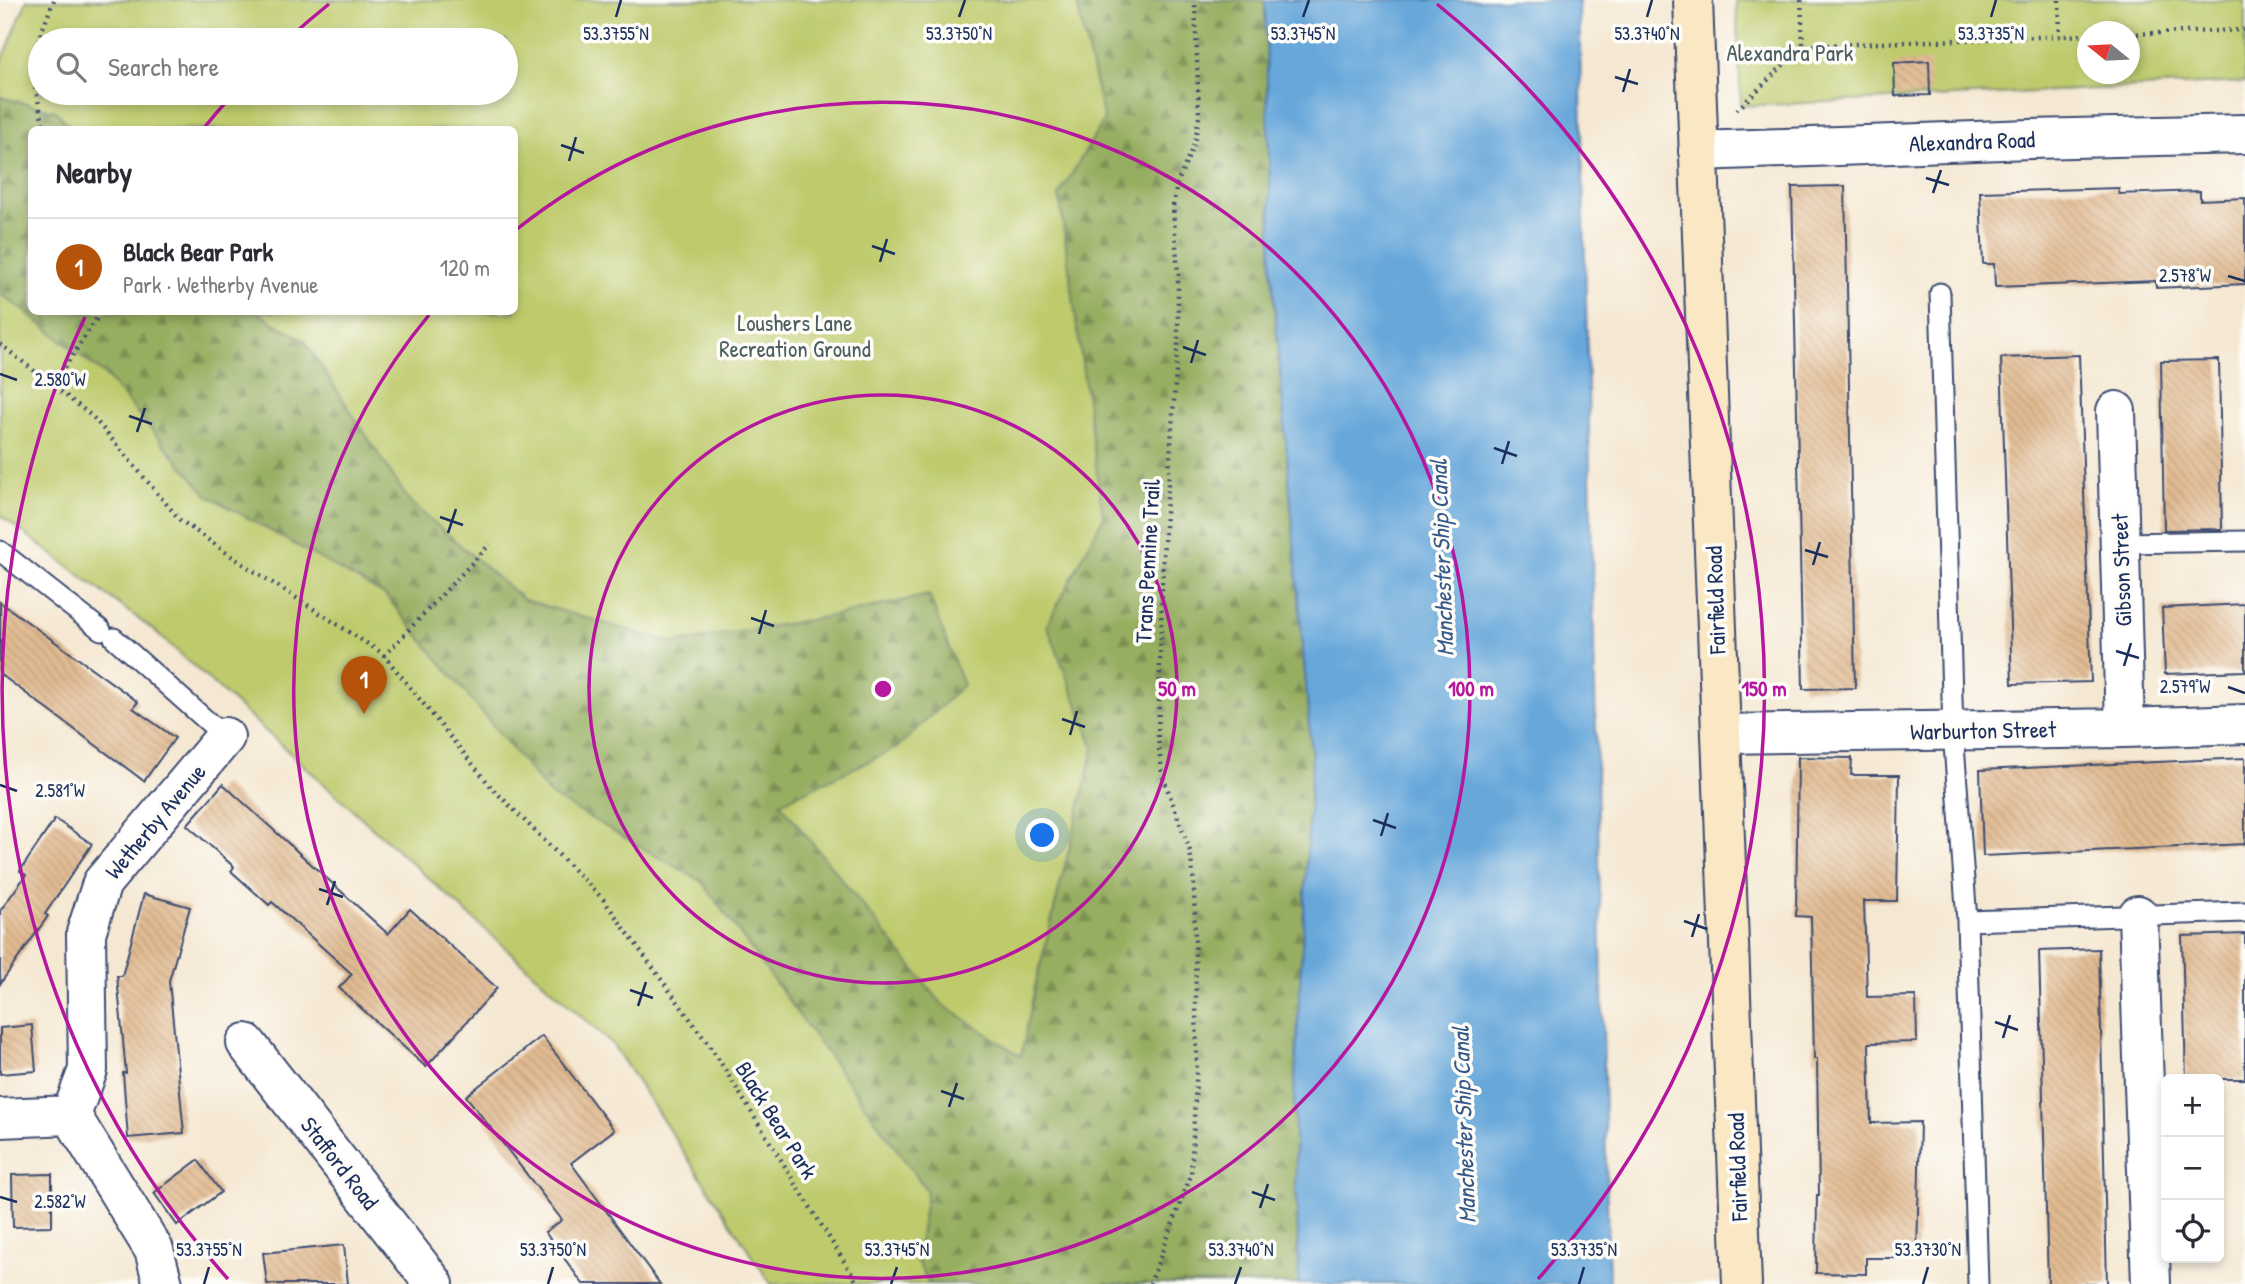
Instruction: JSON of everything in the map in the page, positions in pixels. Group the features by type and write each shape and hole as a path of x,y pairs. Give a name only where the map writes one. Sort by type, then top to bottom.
{"main road":[{"name":"Fairfield Road","path":"1693,0 1742,1284"}],"street":[{"name":"Alexandra Road","path":"1698,151 2245,134"},
{"name":"Gibson Street","path":"2116,411 2125,729"},
{"name":"Warburton Street","path":"1721,734 2125,729 2245,724"},
{"name":"Wetherby Avenue","path":"71,1115 88,1070 86,933 102,883 225,737"},
{"path":"2138,915 2151,1284"},
{"name":"Stafford Road","path":"246,1043 434,1284"},
{"path":"0,1118 71,1115 154,1250 163,1284"}],"lane":[{"path":"1940,293 1953,731 1967,920 1978,1284"},
{"path":"2120,543 2245,541"},
{"path":"0,551 108,634 225,737"},
{"path":"1967,920 2245,912"}],"path":[{"path":"43,28 54,0"},
{"name":"Trans Pennine Trail","path":"1150,1284 1191,1174 1197,1075 1193,873 1190,851 1162,774 1158,738 1163,557 1178,342 1178,273 1173,206 1177,184 1194,144 1199,117 1195,0"},
{"path":"1801,0 1803,46"},
{"path":"2059,0 2060,36"},
{"path":"2140,34 2245,30"},
{"path":"1698,151 1803,46 2077,35"},
{"path":"39,105 44,126"},
{"path":"53,385 99,315"},
{"name":"Black Bear Park","path":"0,344 93,417 180,520 384,656 492,788 603,899 714,1052 858,1284"},
{"path":"384,656 490,544"}],"green space":[{"name":"Loushers Lane Recreation Ground","path":"27,0 1076,0 1104,120 1059,195 1103,518 1047,625 1094,748 1036,982 1021,1056 942,1004 780,803 897,748 963,685 929,595 832,616 673,643 524,600 410,502 304,340 261,315 518,315 518,126 68,126 56,111 32,105 518,105 518,28 28,28 28,104 0,97 0,66"},
{"path":"1076,0 1265,0 1272,272 1312,759 1294,1098 1299,1284 930,1284 916,1260 927,1191 702,882 550,795 386,596 207,495 105,375 29,315 261,315 304,340 410,502 832,616 929,595 964,685 897,748 781,803 1020,1055 1094,748 1047,625 1103,518 1059,195 1104,119"},
{"name":"Alexandra Park","path":"1736,0 2245,0 2245,82 1741,106"},
{"path":"0,97 56,111 68,126 28,126 28,314 0,294"},
{"path":"0,294 105,375 207,495 386,596 550,795 702,882 927,1191 916,1260 930,1284 771,1284 613,1045 156,632 0,515"}],"water":[{"name":"Manchester Ship Canal","path":"1265,0 1579,0 1609,1284 1299,1284 1294,1098 1312,759 1272,272"}],"building":[{"path":"1929,61 1930,95 1895,96 1894,63"},
{"path":"1845,186 1855,688 1803,689 1792,187"},
{"path":"2119,188 2119,194 2200,191 2200,200 2245,198 2245,284 2156,288 2156,281 1995,287 1994,264 1983,264 1980,192"},
{"path":"2079,355 2091,682 2012,684 2001,358"},
{"path":"2219,360 2222,529 2164,530 2161,361"},
{"path":"0,602 138,702 133,708 175,738 144,781 0,674"},
{"path":"2245,604 2245,671 2165,674 2162,608"},
{"path":"1798,757 1852,758 1851,775 1899,775 1897,901 1864,901 1867,997 1916,996 1917,1042 1869,1043 1871,1123 1920,1122 1917,1258 1866,1258 1866,1274 1816,1273 1819,1195 1817,1059 1814,1059 1811,917 1796,916"},
{"path":"2245,758 2245,844 1983,856 1980,770"},
{"path":"223,784 388,934 410,909 497,988 426,1067 339,988 352,974 272,902 269,905 231,871 234,867 187,825"},
{"path":"55,819 92,844 45,914 48,916 0,984 0,911 26,875 20,871"},
{"path":"144,894 190,907 169,981 184,1133 128,1138 123,1073 126,1073 117,976 122,976"},
{"path":"2245,934 2245,1079 2224,1079 2224,1074 2186,1074 2182,936"},
{"path":"2099,949 2107,1284 2048,1284 2039,951"},
{"path":"32,1025 36,1071 0,1074 0,1028"},
{"path":"542,1036 614,1130 571,1163 660,1284 583,1284 545,1232 562,1220 466,1096"},
{"path":"198,1160 221,1192 177,1225 154,1193"},
{"path":"52,1174 52,1226 13,1227 12,1175"},
{"path":"344,1245 348,1284 267,1284 263,1253"}],"place":[{"name":"Black Bear Park","path":"364,714"}]}
